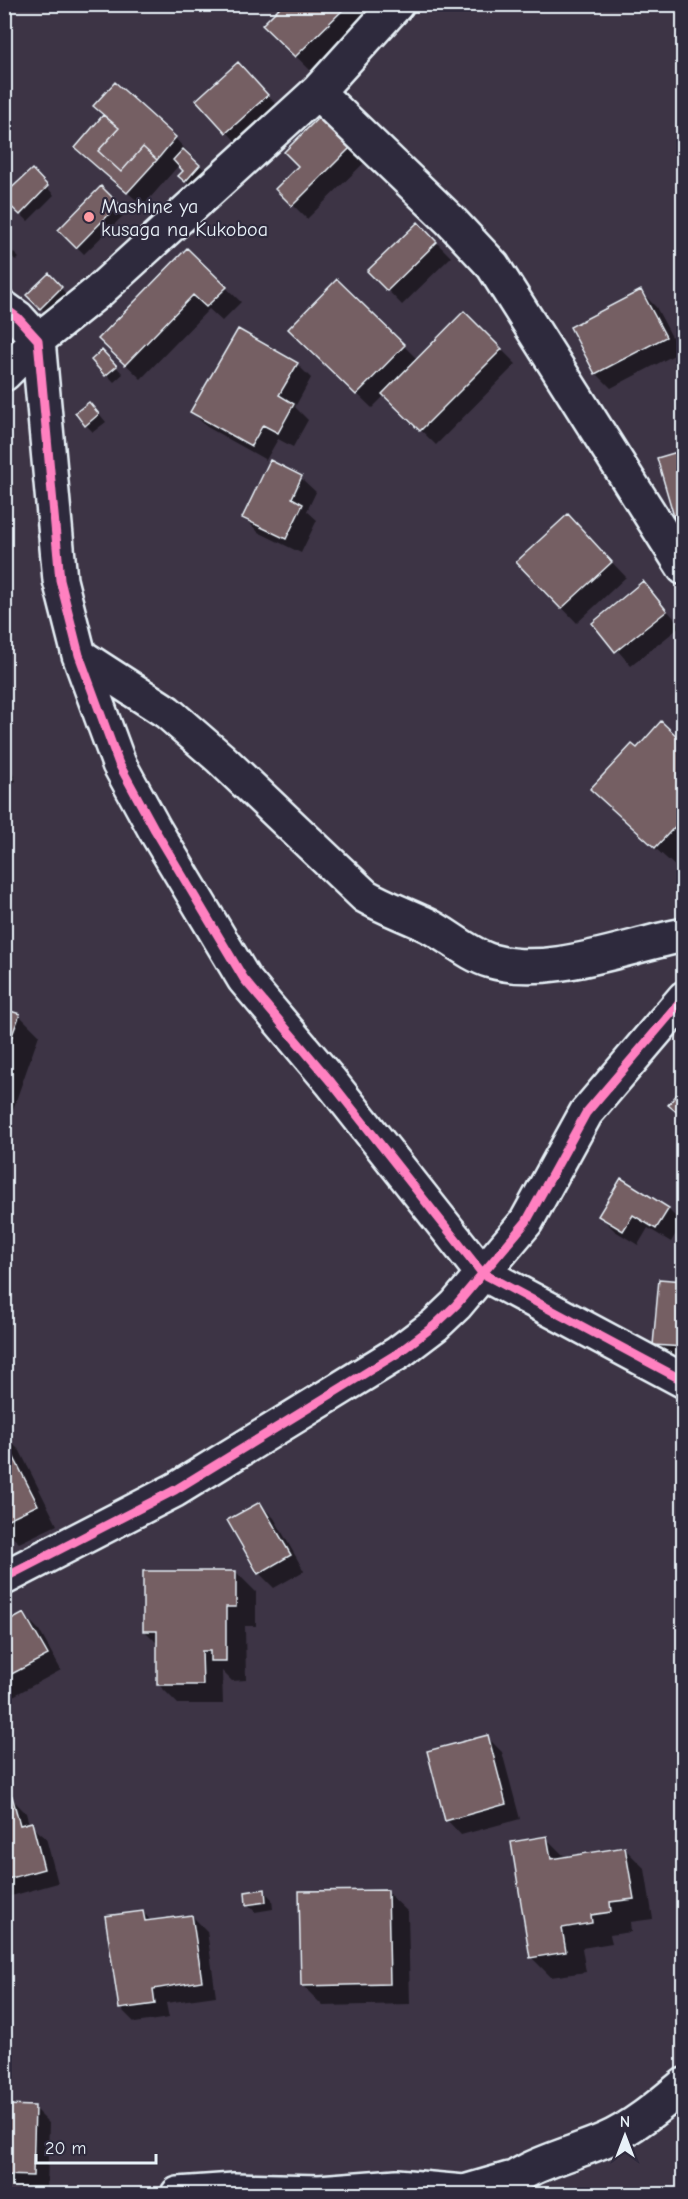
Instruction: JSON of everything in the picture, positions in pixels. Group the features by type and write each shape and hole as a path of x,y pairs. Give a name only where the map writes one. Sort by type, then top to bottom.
{"street":[{"path":"4,374 38,340 99,291 317,93 397,4"},
{"path":"317,93 450,220 493,266 684,568"},
{"path":"4,308 18,318 38,340 60,580 79,655 119,764 155,830 244,979 332,1082 482,1273 684,1381"},
{"path":"79,655 167,712 220,758 365,896 392,911 424,923 490,961 526,966 581,959 684,934"},
{"path":"4,1578 175,1490 398,1353 456,1305 526,1222 586,1113 684,998"},
{"path":"178,2194 234,2190 319,2192 397,2186 465,2192 502,2187 608,2139 658,2107 684,2085"}],"building":[{"path":"283,4 349,4 295,57 262,25"},
{"path":"238,62 268,95 226,133 196,100"},
{"path":"115,82 176,137 157,160 143,147 121,172 98,151 119,128 93,106"},
{"path":"328,108 359,139 292,206 275,189 298,166 284,152"},
{"path":"103,115 119,128 98,151 121,172 143,147 157,160 127,193 75,148"},
{"path":"183,149 200,165 185,182 178,176 183,171 173,160"},
{"path":"32,169 48,186 20,215 4,200 4,195"},
{"name":"Mashine ya kusaga na Kukoboa","path":"101,186 119,204 76,248 58,230"},
{"path":"418,222 437,242 387,291 367,271"},
{"path":"187,248 227,287 206,307 193,295 125,365 98,339"},
{"path":"49,273 62,287 40,309 26,295"},
{"path":"337,279 405,345 356,395 288,329"},
{"path":"641,290 666,337 595,374 570,327"},
{"path":"464,311 502,349 420,431 382,394"},
{"path":"238,329 298,363 279,395 294,404 278,433 263,425 251,446 190,412"},
{"path":"102,350 117,366 105,376 91,360"},
{"path":"89,402 99,414 85,426 75,413"},
{"path":"684,450 684,525 677,527 657,458"},
{"path":"270,460 302,476 292,498 303,504 286,539 242,518"},
{"path":"568,514 612,562 561,609 516,562"},
{"path":"643,581 667,611 615,652 592,623"},
{"path":"661,721 684,743 684,817 655,848 590,789 632,744 637,748"},
{"path":"4,1009 20,1014 4,1057"},
{"path":"684,1086 684,1118 668,1105"},
{"path":"621,1178 669,1208 656,1229 633,1215 623,1231 598,1216"},
{"path":"659,1279 684,1281 684,1347 653,1345"},
{"path":"4,1438 38,1505 4,1521"},
{"path":"260,1502 291,1555 258,1574 227,1520"},
{"path":"143,1571 236,1571 236,1607 226,1607 226,1661 210,1661 210,1651 202,1651 203,1685 157,1685 157,1631 143,1631"},
{"path":"24,1613 48,1655 4,1678 4,1624"},
{"path":"488,1735 506,1804 445,1821 427,1751"},
{"path":"12,1796 20,1825 32,1822 44,1869 4,1880 4,1798"},
{"path":"547,1836 551,1859 625,1847 634,1899 610,1902 611,1912 591,1915 592,1923 562,1928 566,1952 530,1958 511,1842"},
{"path":"265,1889 266,1902 246,1905 245,1892"},
{"path":"388,1890 390,1984 301,1986 299,1891"},
{"path":"143,1911 145,1921 192,1915 202,1981 153,1989 155,2004 119,2009 105,1916"},
{"path":"4,2105 35,2106 33,2176 4,2175"}],"cycle path":[{"path":"4,308 18,318 38,340 60,580 79,655 119,764 155,830 244,979 331,1082 482,1273 684,1381"},
{"path":"4,1578 175,1490 398,1353 435,1325 456,1305 526,1222 586,1113 684,998"}],"place":[{"name":"Mashine ya kusaga na Kukoboa","path":"89,217"}]}
